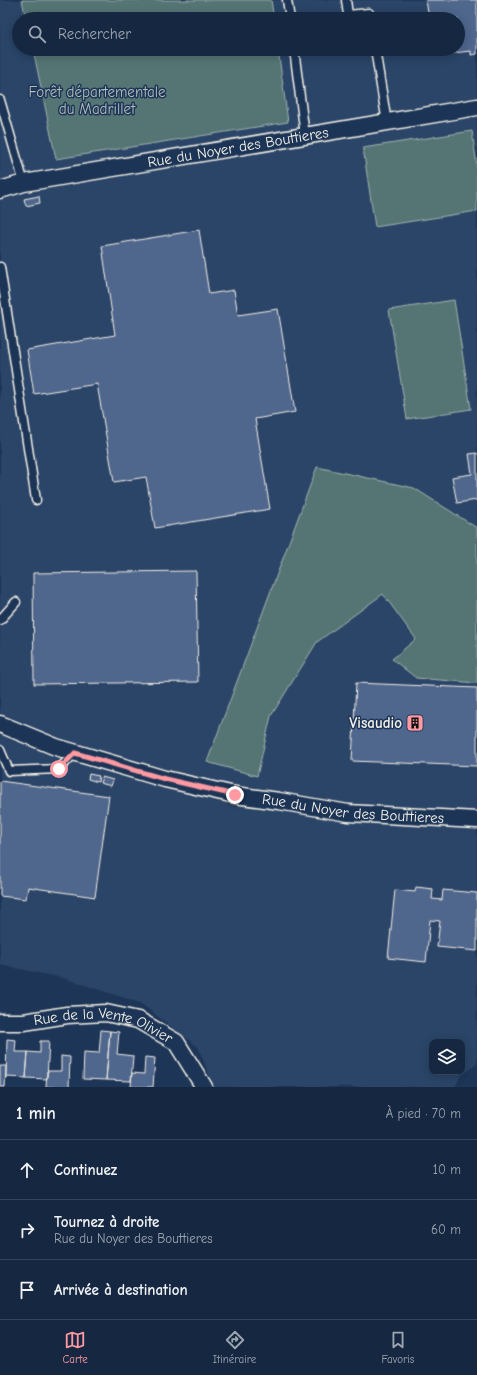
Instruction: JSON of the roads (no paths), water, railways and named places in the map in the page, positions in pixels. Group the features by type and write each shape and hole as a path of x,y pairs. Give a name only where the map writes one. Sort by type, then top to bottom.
{"street":[{"name":"Rue du Noyer des Bouttieres","path":"0,190 24,183 477,107"},
{"name":"Rue du Noyer des Bouttieres","path":"0,724 56,747 75,753 165,779 235,795 348,813 477,820"},
{"name":"Rue de la Vente Olivier","path":"0,1022 24,1022 67,1015 106,1013 138,1020 176,1042 204,1087"}],"lane":[{"path":"287,0 289,12"},
{"path":"346,0 348,12"},
{"path":"295,56 305,136"},
{"path":"376,56 387,122"},
{"path":"0,100 24,183"},
{"path":"0,267 36,500"},
{"path":"0,620 16,602"},
{"path":"0,750 9,771 59,769 75,753"}],"place":[{"name":"Visaudio","path":"415,723"}],"park label":[{"name":"Forêt départementale du Madrillet","path":"97,100"}]}
